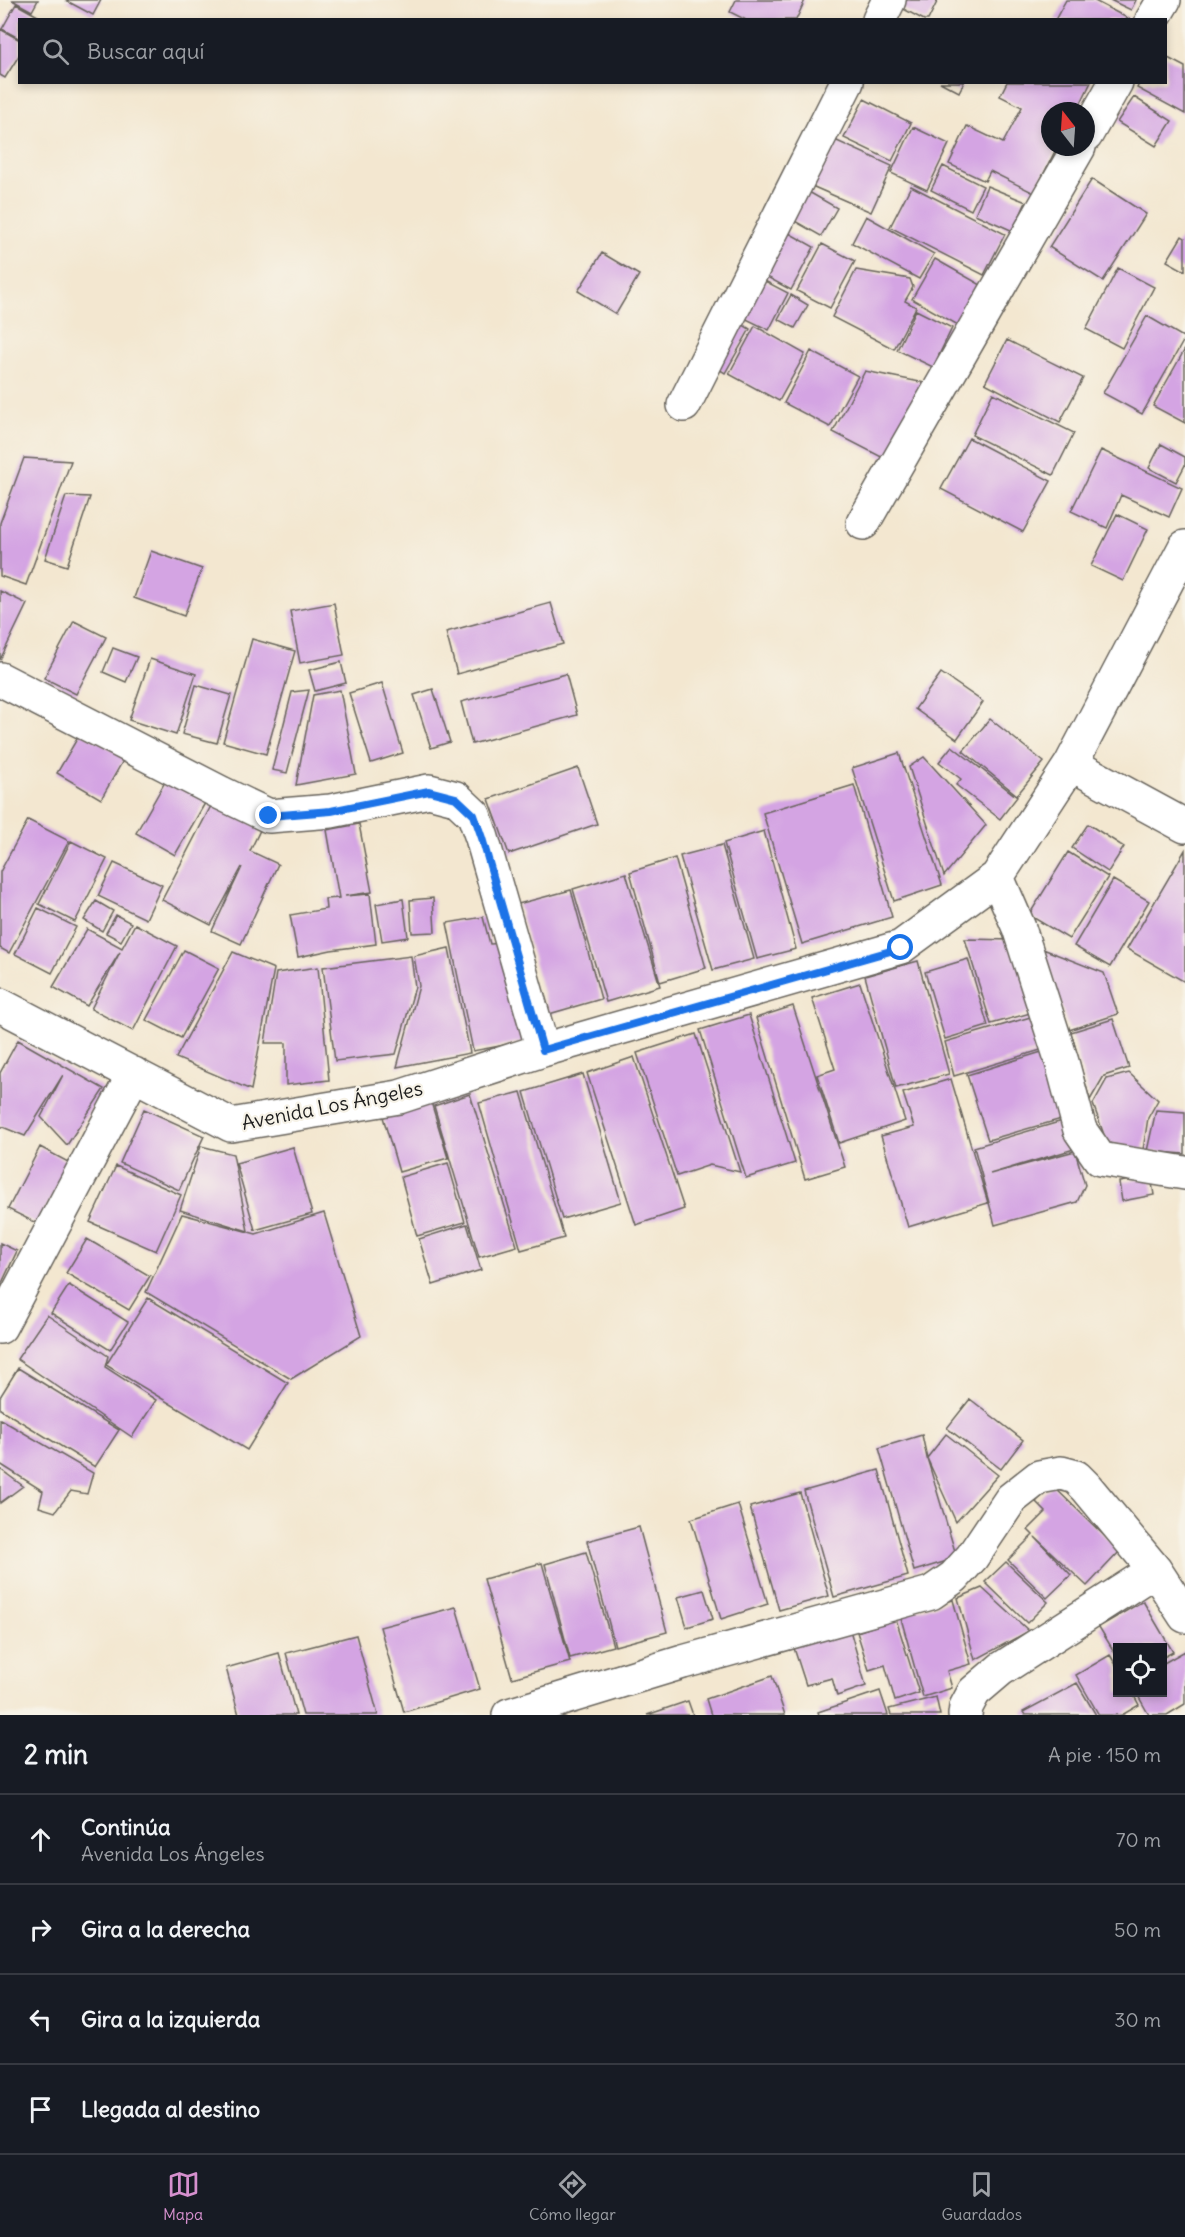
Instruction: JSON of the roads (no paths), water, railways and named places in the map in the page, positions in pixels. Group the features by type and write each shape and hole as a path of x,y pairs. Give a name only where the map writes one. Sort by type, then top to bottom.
{"street":[{"path":"880,18 889,0"},
{"path":"1153,18 1164,0"},
{"path":"684,405 846,84"},
{"path":"1095,119 1115,84"},
{"path":"863,523 1074,156"},
{"name":"Avenida Los Ángeles","path":"0,1005 231,1125 399,1097 543,1050 901,948 997,877 1071,764 1185,547"},
{"path":"0,679 210,788 269,816 331,811 429,791 456,798 474,815 482,838 543,1050"},
{"path":"1071,764 1185,826"},
{"path":"997,877 1019,928 1062,1062 1080,1130 1100,1160 1185,1173"},
{"path":"0,1327 134,1074"},
{"path":"509,1715 682,1662 931,1593 954,1577 972,1557 1011,1499 1039,1477 1061,1473 1076,1477 1155,1570 1185,1616"},
{"path":"965,1715 966,1707 974,1692 1001,1669 1155,1570"}]}
